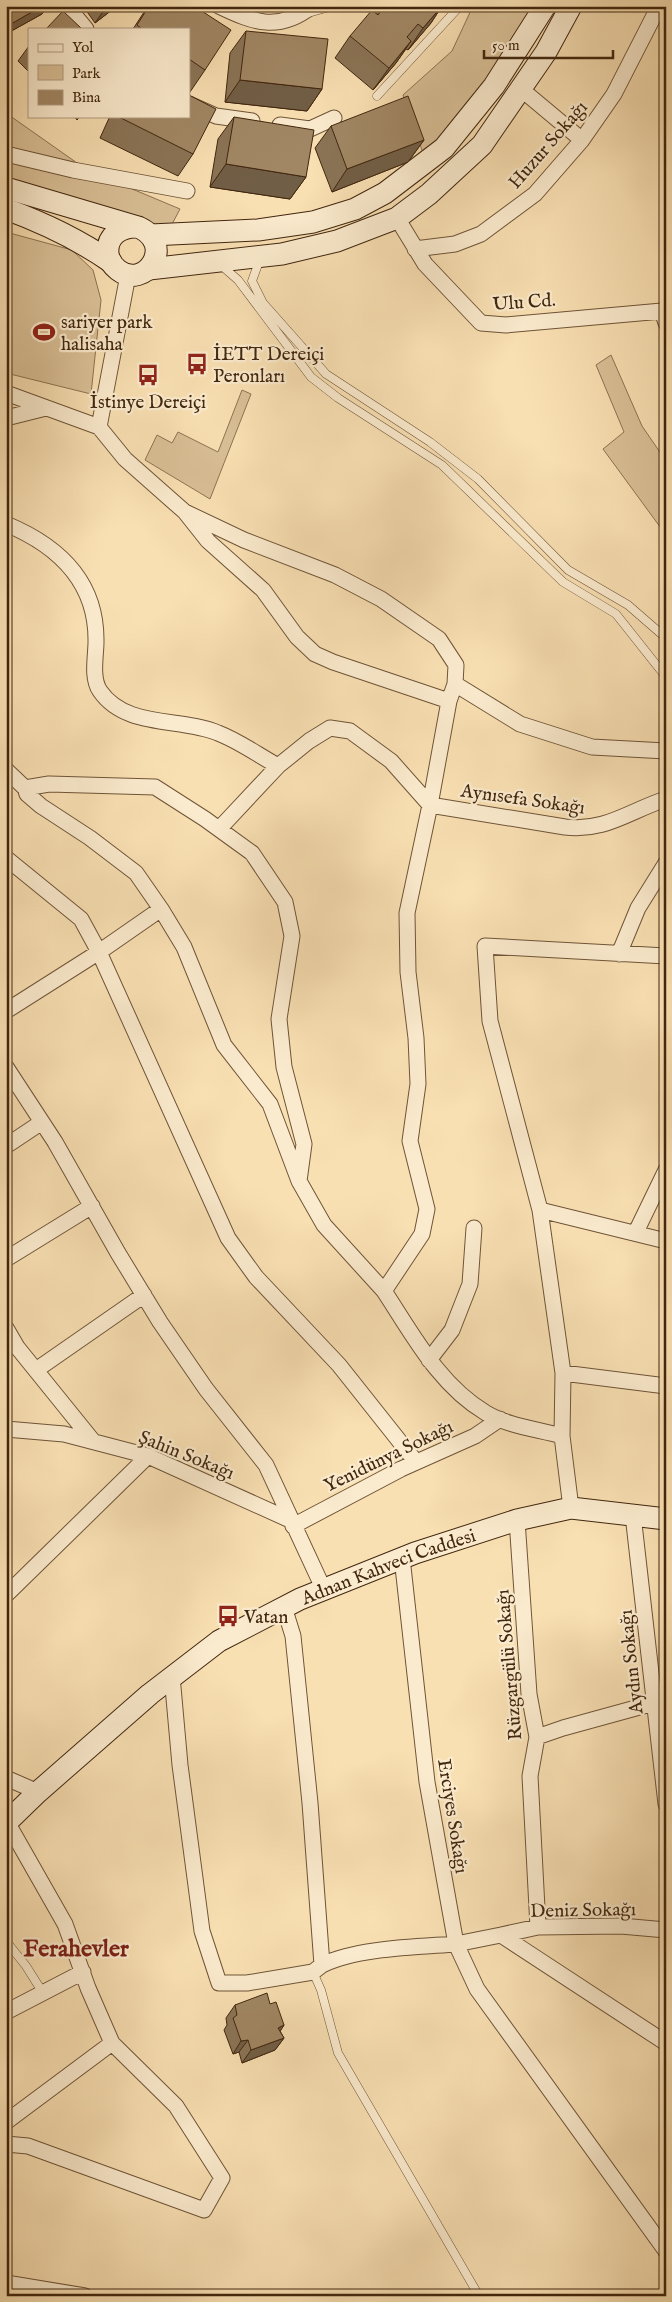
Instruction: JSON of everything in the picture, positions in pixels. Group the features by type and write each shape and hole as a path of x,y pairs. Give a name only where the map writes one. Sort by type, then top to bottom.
{"main road":[{"path":"111,262 108,247 111,239 123,229 145,231 258,230 313,222 355,209 384,193 444,148 494,86 545,6"},
{"path":"6,209 41,221 79,240 111,262 115,268 128,275 143,273 149,269 282,254 337,241 397,218 429,194 482,145 546,52 570,6"},
{"path":"6,188 145,231 155,241 156,256 149,269"},
{"name":"Adnan Kahveci Caddesi","path":"7,1823 38,1792 172,1676 219,1641 284,1607 402,1558 517,1520 571,1508 666,1519"}],"street":[{"path":"67,6 85,28"},
{"path":"219,6 254,22 274,24 307,10"},
{"name":"Huzur Sokağı","path":"415,249 455,244 481,234 535,194 582,140 614,94 659,6"},
{"path":"521,89 582,140"},
{"path":"190,104 216,116 310,129 334,118"},
{"path":"6,154 73,170 187,191"},
{"name":"Ulu Cd.","path":"397,218 425,264 481,323 506,325 665,314"},
{"path":"100,427 128,275"},
{"path":"6,393 100,427 126,459 185,512 208,542 263,590 297,637 315,654 333,662 449,701"},
{"path":"6,418 46,408"},
{"path":"185,512 244,540 335,575 381,599 439,639 456,664 455,684 449,701 407,914 408,972 416,1038 418,1084 410,1142 427,1209 422,1234 384,1291"},
{"path":"6,524 36,539 60,555 87,591 96,632 95,678 100,690 117,706 129,715 218,732 278,766"},
{"path":"455,684 520,724 592,747 666,750"},
{"path":"219,829 278,766 309,741 330,728 350,731 391,761 430,805"},
{"path":"6,770 25,788 27,794 41,806 90,838 136,873 161,908 184,947 224,1045 270,1104 299,1181 324,1225 384,1291 429,1360 454,1389 485,1412 500,1419 562,1436"},
{"path":"25,788 49,784 155,787 252,853 285,902 292,936 278,1019 284,1067 304,1144 299,1181"},
{"name":"Aynısefa Sokağı","path":"430,805 583,829 607,823 666,799"},
{"path":"6,858 81,920 99,952 228,1238 256,1277 339,1364 416,1462"},
{"path":"619,954 638,908 666,863"},
{"path":"6,1011 99,952 161,908"},
{"path":"571,1508 562,1436 563,1373 540,1210 490,1021 484,946 666,956"},
{"path":"6,1067 42,1122 144,1295 206,1389 266,1465 291,1523 324,1590"},
{"path":"6,1146 42,1122"},
{"path":"636,1232 666,1170"},
{"path":"6,1259 92,1206"},
{"path":"540,1210 636,1232 666,1241"},
{"path":"429,1360 452,1330 470,1284 474,1228"},
{"path":"36,1370 144,1295"},
{"path":"6,1328 17,1347 93,1441"},
{"path":"563,1373 666,1386"},
{"name":"Yenidünya Sokağı","path":"291,1523 416,1462 475,1436 500,1419"},
{"name":"Şahin Sokağı","path":"6,1429 64,1434 148,1456 291,1523"},
{"path":"6,1595 148,1456"},
{"name":"Aydın Sokağı","path":"633,1515 666,1804"},
{"name":"Rüzgargülü Sokağı","path":"517,1520 529,1694 537,1738 530,1776 538,1927"},
{"name":"Erciyes Sokağı","path":"402,1558 427,1782 456,1944 478,1989 666,2250"},
{"path":"284,1607 293,1636 310,1803 317,1969"},
{"path":"172,1676 180,1765 202,1931 219,1983 247,1983 317,1969 335,1958 397,1948 456,1944"},
{"path":"537,1738 563,1728 654,1703"},
{"path":"6,1778 38,1792"},
{"path":"6,2144 28,2146 204,2210 222,2178 176,2106 112,2043 65,1924 7,1823"},
{"name":"Deniz Sokağı","path":"456,1944 538,1927 621,1926 666,1930"},
{"path":"501,1935 666,2042"},
{"path":"6,2012 83,1972"},
{"path":"6,2122 112,2043"},
{"path":"6,2283 85,2296"}],"lane":[{"path":"307,10 333,6"},
{"path":"377,96 460,6"},
{"path":"262,256 252,281 263,303 326,374 437,448 478,479 568,570 628,605 666,638"},
{"path":"214,261 230,271 238,280 311,377 338,398 442,465 563,582 616,614 666,677"},
{"path":"6,1941 26,1966 43,1993"},
{"path":"317,1969 338,2053 479,2296"}],"green space":[{"path":"473,6 537,6 489,85 425,159 403,95 452,51"},
{"path":"6,113 87,170 180,209 169,230 6,185"},
{"path":"6,232 72,250 93,270 101,300 91,394 6,373"},
{"path":"611,355 642,426 666,461 666,535 603,449 624,432 596,365"},
{"path":"242,390 251,394 210,499 145,460 157,435 172,443 178,432 218,452"}],"building":[{"path":"6,6 42,6 11,24 6,16"},
{"path":"149,6 194,6 231,30 205,70 190,60 190,28 141,28 137,25"},
{"path":"384,6 442,6 423,28 418,24 407,37 411,41 389,68 350,36 372,10 378,15"},
{"path":"63,11 81,28 47,28"},
{"path":"246,31 328,39 322,89 240,80"},
{"path":"190,96 216,109 193,154 121,118 190,118"},
{"path":"408,96 424,140 347,169 331,126"},
{"path":"234,117 314,130 306,177 226,164"},
{"path":"267,1993 270,2004 276,2002 284,2025 278,2028 284,2038 251,2050 248,2040 241,2041 233,2018 237,2015 235,2005"}],"place":[{"name":"sariyer park halisaha","path":"44,332"},
{"name":"İETT Dereiçi Peronları","path":"197,364"},
{"name":"İstinye Dereiçi","path":"148,375"},
{"name":"Vatan","path":"228,1616"}],"district":[{"name":"Ferahevler","path":"76,1948"}]}
